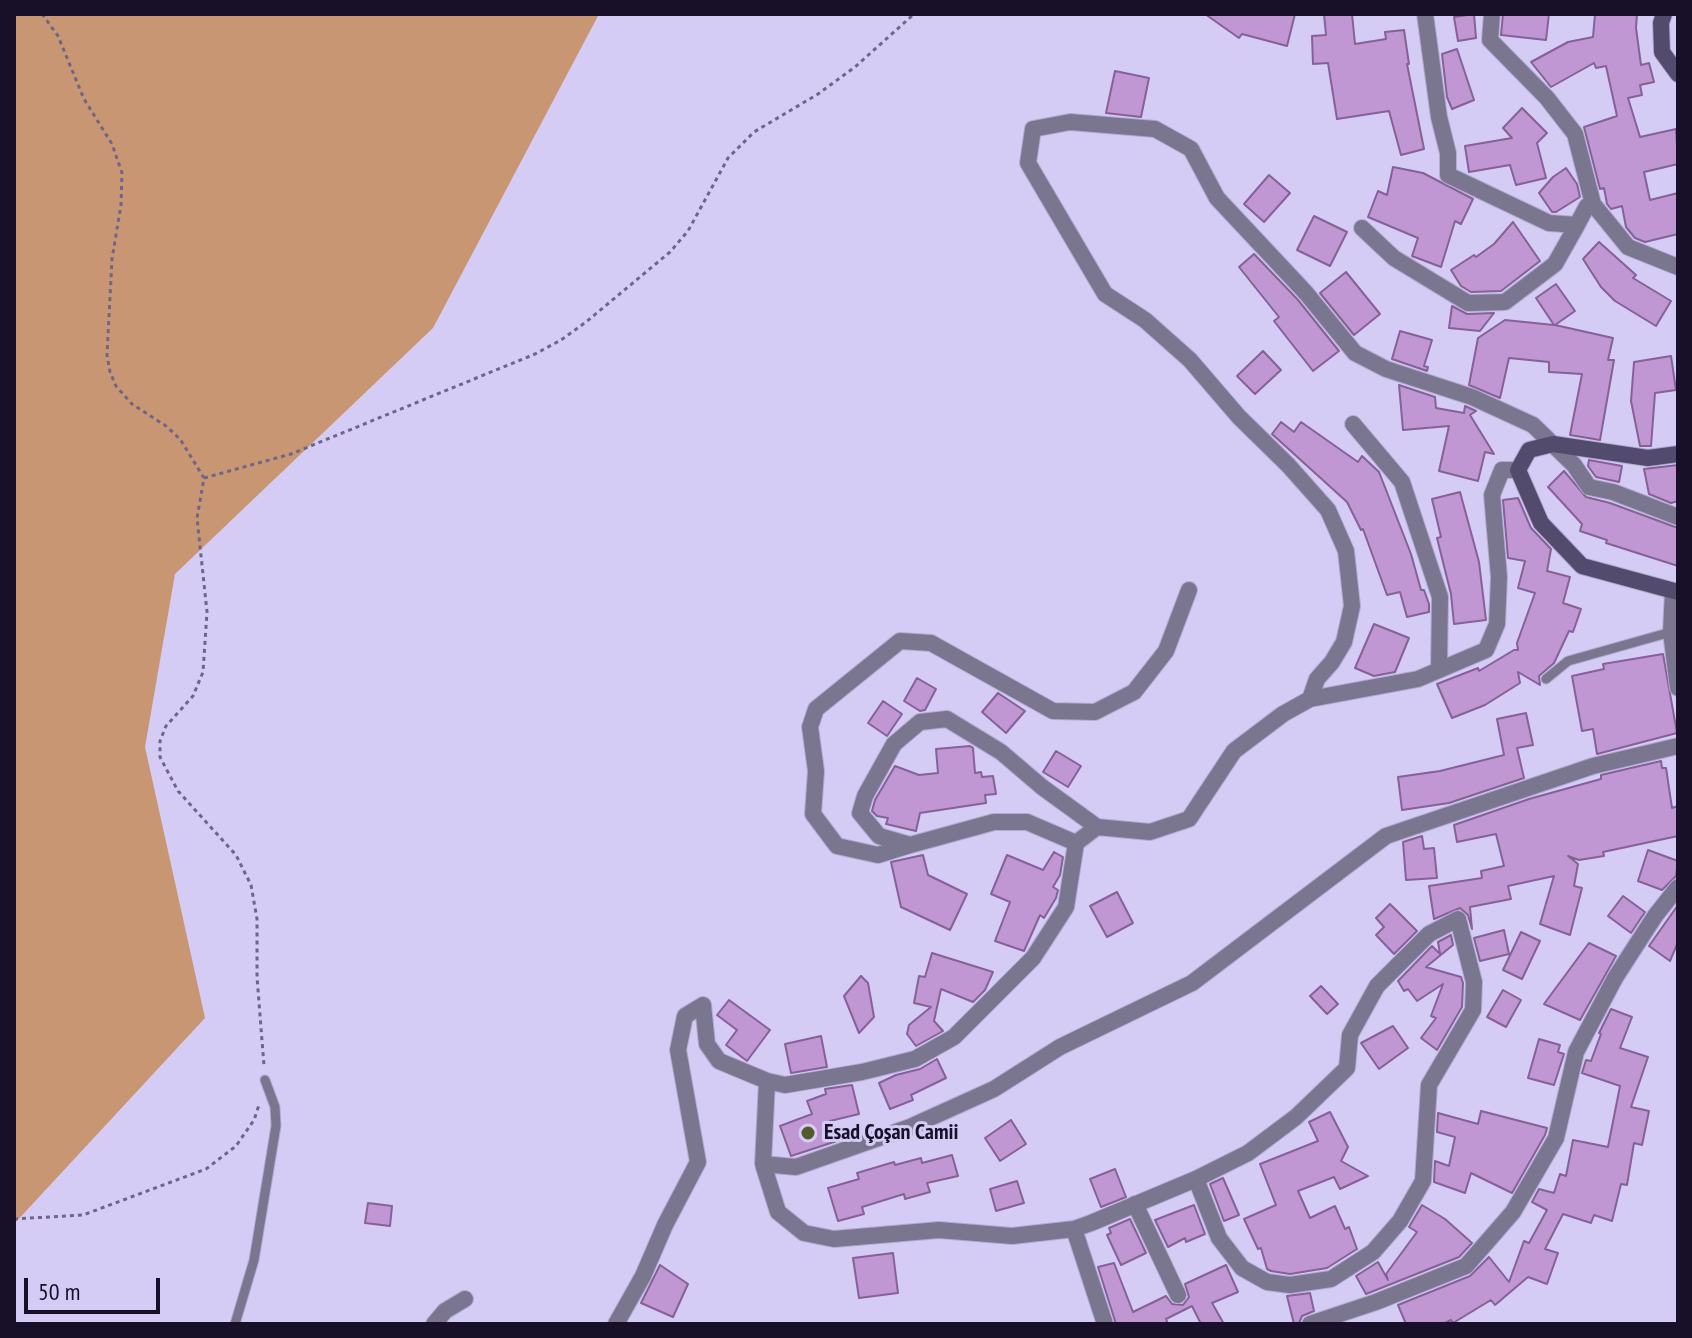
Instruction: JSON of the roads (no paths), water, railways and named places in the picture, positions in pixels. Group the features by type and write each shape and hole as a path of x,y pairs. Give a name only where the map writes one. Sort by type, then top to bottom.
{"street":[{"path":"1425,14 1439,117 1448,153 1448,175 1549,223 1577,225"},
{"path":"1492,14 1490,40 1547,98 1575,134 1593,204 1628,247 1678,267"},
{"path":"1664,14 1661,23 1662,52 1678,74"},
{"path":"1310,699 1317,679 1344,642 1352,606 1346,551 1328,510 1239,417 1190,360 1145,320 1105,294 1028,163 1033,129 1070,122 1155,129 1191,149 1217,198 1306,293 1355,353 1386,369 1472,397 1533,425 1574,465 1589,487 1613,492 1678,517"},
{"path":"1362,228 1394,258 1468,303 1505,302 1555,264 1587,206 1593,204"},
{"path":"1353,424 1402,482 1440,597 1439,668"},
{"path":"1518,470 1529,450 1553,444 1648,458 1678,454"},
{"path":"910,845 879,836 860,813 865,796 894,744 920,722 947,719 1001,752 1097,827 1150,832 1189,819 1234,751 1283,714 1310,699 1418,679 1486,650 1497,624 1499,577 1492,495 1502,470 1518,470"},
{"path":"1518,470 1541,523 1582,566 1676,592 1671,632 1678,688"},
{"path":"1076,843 1027,822 994,822 878,855 837,846 813,814 816,771 810,727 816,709 900,641 931,643 1053,711 1095,712 1134,692 1166,651 1189,590"},
{"path":"763,1164 796,1167 910,1127 994,1089 1060,1047 1192,983 1386,836 1593,766 1678,746"},
{"path":"616,1324 643,1276 698,1162 678,1050 685,1016 703,1005 707,1044 719,1061 785,1085 915,1059 954,1037 1033,958 1066,907 1076,843 1097,827"},
{"path":"1310,1324 1466,1266 1513,1212 1556,1138 1576,1052 1615,978 1655,916 1678,887"},
{"path":"767,1081 763,1164 778,1212 804,1233 834,1239 939,1230 1012,1236 1074,1229 1196,1179 1248,1153 1296,1117 1347,1068 1350,1035 1377,986 1429,934 1458,919 1474,982 1473,1010 1429,1085 1423,1181 1400,1221 1373,1252 1331,1279 1290,1285 1267,1282 1242,1268 1219,1238 1196,1179"},
{"path":"1135,1204 1178,1295"},
{"path":"1074,1229 1105,1324"},
{"path":"434,1324 445,1311 465,1299"}],"lane":[{"path":"1546,679 1568,661 1671,632"},
{"path":"235,1324 254,1260 276,1126 275,1107 265,1080"}],"place":[{"name":"Esad Çoşan Camii","path":"808,1133"}]}
